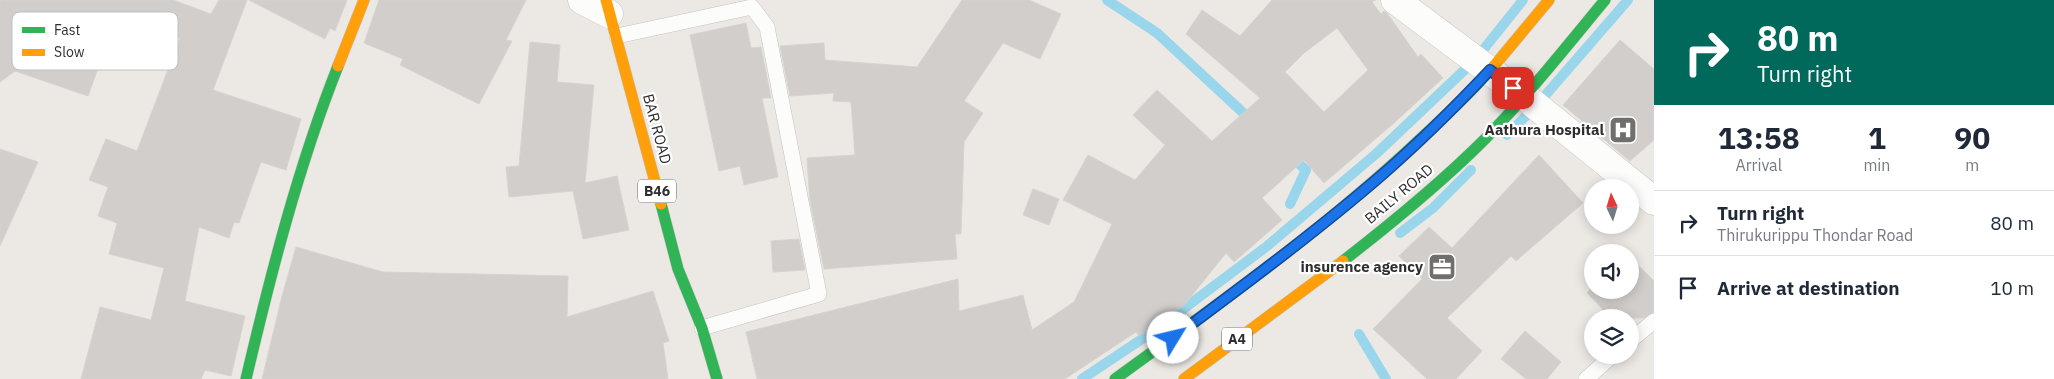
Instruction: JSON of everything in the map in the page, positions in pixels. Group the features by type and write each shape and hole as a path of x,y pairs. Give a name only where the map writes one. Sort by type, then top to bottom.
{"main road":[{"path":"246,379 267,290 316,119 364,0"},
{"name":"BAILY ROAD","path":"1115,379 1264,271 1383,174 1456,106 1490,70 1549,0"},
{"name":"BAILY ROAD","path":"1184,379 1290,300 1422,195 1467,156 1525,97 1605,0"},
{"name":"BAR ROAD","path":"611,16 678,269 702,328 717,379"}],"street":[{"path":"582,0 611,16"},
{"path":"1395,0 1525,97 1654,201"}],"lane":[{"path":"611,16 752,7 767,27 819,294 702,328"},
{"path":"1639,334 1654,321"},
{"path":"1586,379 1603,364"}],"building":[{"path":"0,0 173,0 211,14 219,0 247,0 213,90 301,119 286,170 261,162 239,223 234,222 229,238 199,227 185,301 245,316 231,376 205,370 201,379 81,379 100,307 151,320 164,268 109,254 117,223 98,216 108,187 89,180 106,139 137,151 168,70 178,70 178,43 180,38 178,37 178,12 12,12 12,70 97,70 88,96 15,71 0,82"},
{"path":"249,0 347,0 335,31 330,28 325,39"},
{"path":"379,0 526,0 506,40 512,41 479,104 400,65 403,59 364,43"},
{"path":"962,0 1029,0 1061,14 1040,59 1003,43 964,101 983,113 964,142 961,234 955,234 957,259 824,269 810,201 807,158 855,155 851,102 833,101 834,93 790,96 780,46 824,43 825,60 917,67"},
{"path":"1272,0 1376,0 1372,2 1381,14 1384,11 1387,13 1418,57 1421,54 1443,78 1324,183 1304,160 1262,198 1282,220 1234,262 1226,253 1185,304 1139,336 1136,332 1065,379 757,379 746,332 958,279 959,311 1023,295 1032,330 1074,302 1112,224 1063,200 1088,155 1135,180 1165,145 1133,115 1157,90 1212,141 1260,98 1186,34 1202,10 1240,36","holes":["1337,28 1368,70 1324,112 1285,72 1304,53"]},
{"path":"746,23 751,48 761,47 771,98 762,98 778,177 744,185 740,166 719,171 690,35"},
{"name":"Aathura Hospital","path":"1620,40 1654,69 1654,140 1630,161 1563,105"},
{"path":"530,42 560,45 557,82 594,85 585,183 617,176 629,230 583,239 573,191 509,197 506,167 519,166"},
{"path":"0,149 38,162 0,246"},
{"path":"1539,155 1583,203 1516,261 1511,256 1447,318 1482,351 1456,379 1427,379 1373,329 1422,279 1399,256 1429,227 1452,248"},
{"path":"1033,189 1059,199 1049,225 1023,215"},
{"path":"799,239 805,270 773,272 771,241"},
{"path":"296,247 383,272 568,276 567,317 653,291 669,341 663,343 668,379 262,379"},
{"path":"1639,266 1654,281 1654,312 1644,318 1639,318 1639,309 1602,309 1593,299 1639,299"},
{"path":"1525,331 1561,362 1547,379 1526,379 1501,359"}],"waterway":[{"path":"1107,0 1157,33 1252,121"},
{"path":"1082,379 1154,331 1266,247 1377,153 1475,60 1523,0"},
{"path":"1507,135 1536,106 1628,0"},
{"path":"1290,156 1306,170 1290,204"},
{"path":"1400,233 1433,208 1471,170"},
{"path":"1359,334 1386,379"}],"traffic: fast":[{"path":"1343,261 1416,202 1485,139 1532,88 1605,0"},
{"path":"246,379 286,221 310,143 338,66"},
{"path":"1115,379 1269,266 1344,206 1446,115 1494,66"},
{"path":"661,204 678,269 702,328 717,379"}],"traffic: slow":[{"path":"338,66 364,0"},
{"path":"606,0 661,204"},
{"path":"1494,66 1549,0"},
{"path":"1184,379 1343,261"}],"place":[{"name":"Aathura Hospital","path":"1623,130"},
{"name":"insurence agency","path":"1442,267"}],"route":[{"path":"1173,338 1264,271 1383,174 1456,106 1490,70 1513,88"}]}
